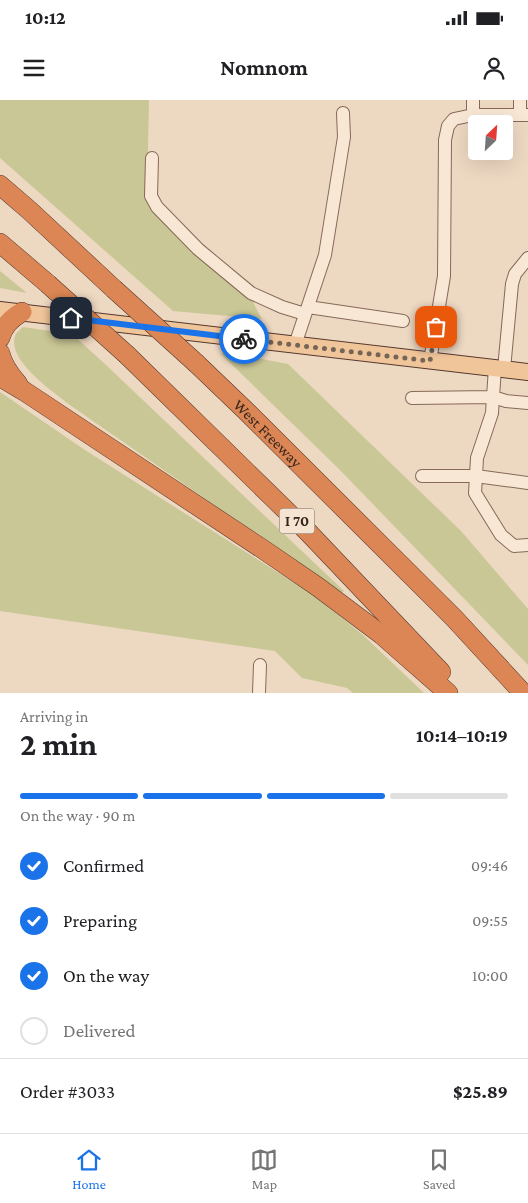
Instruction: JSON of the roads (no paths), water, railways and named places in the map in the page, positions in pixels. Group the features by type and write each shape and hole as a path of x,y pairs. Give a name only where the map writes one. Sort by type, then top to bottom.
{"highway":[{"name":"West Freeway","path":"0,185 245,410 454,618 523,693"},
{"name":"I 70","path":"0,243 127,356 307,531 460,693"},
{"path":"0,338 8,323 22,312"},
{"path":"0,354 7,371 24,391"},
{"path":"0,377 24,391 318,587 382,636 448,693"}],"main road":[{"path":"0,310 528,372"}],"lane":[{"path":"473,100 473,115"},
{"path":"520,100 524,115"},
{"path":"294,345 325,255 344,137 342,113"},
{"path":"430,361 444,276 445,140 448,126 454,119 468,116"},
{"path":"152,158 151,196 157,207 198,249 251,293 282,307 403,321"},
{"path":"528,258 515,274 512,284 492,413 477,458 474,493 500,535 514,546 528,545"},
{"path":"412,398 493,397 528,403"},
{"path":"422,476 476,476 528,483"},
{"path":"259,693 260,665"}]}
